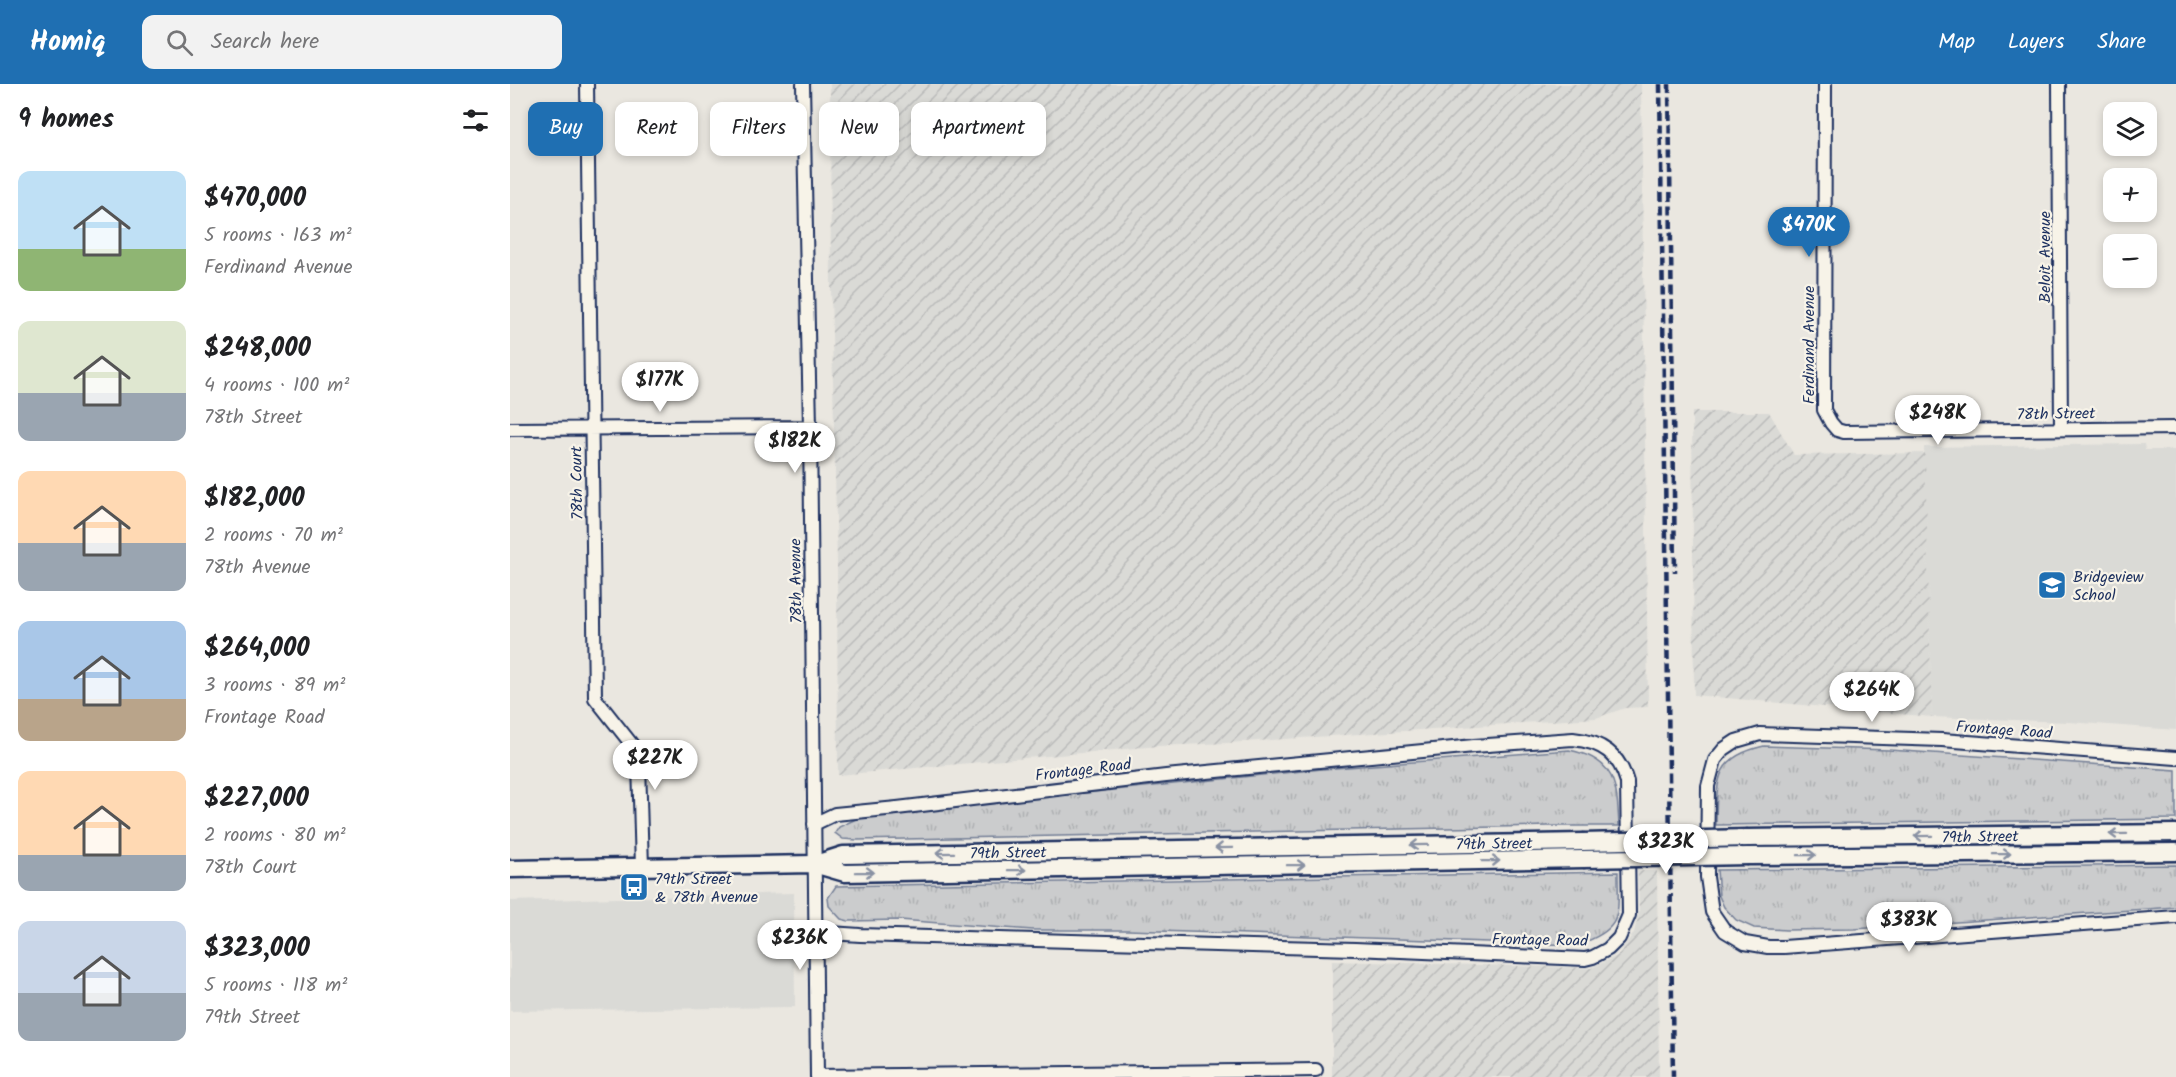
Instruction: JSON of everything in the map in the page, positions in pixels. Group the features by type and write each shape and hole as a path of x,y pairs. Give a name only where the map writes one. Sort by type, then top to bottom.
{"main road":[{"name":"79th Street","path":"510,869 814,864 843,855 1748,838 2176,833"},
{"name":"79th Street","path":"814,864 845,873 1748,856 2176,852"}],"street":[{"name":"78th Court","path":"587,84 595,698 633,746 639,763 642,868"},
{"name":"78th Avenue","path":"803,84 810,427 817,1077"},
{"name":"Ferdinand Avenue","path":"1825,84 1824,410 1831,423"},
{"name":"Beloit Avenue","path":"2059,84 2061,429"},
{"name":"78th Street","path":"1831,423 1837,430 1844,432 2176,428"},
{"path":"510,429 810,427"},
{"name":"Frontage Road","path":"2176,758 1942,740 1760,734 1736,741 1715,759 1710,772 1707,797 1707,877 1712,912 1725,930 1745,943 1755,946 1853,942 2176,917"},
{"name":"Frontage Road","path":"813,824 835,814 1169,776 1465,747 1574,740 1599,745 1616,759 1627,782 1629,915 1618,938 1608,949 1585,959 1355,949 815,932"},
{"path":"817,1077 1316,1070"}],"shaded area":[{"path":"830,84 1641,84 1648,707 1625,708 1596,718 1158,746 838,775 830,156 899,156 899,102 830,102"},
{"path":"1692,412 1769,412 1794,455 1925,453 1932,717 1694,695"},
{"name":"Bridgeview School","path":"2144,444 2145,450 2176,450 2176,730 2069,722 1932,717 1924,447"},
{"path":"1638,871 1657,871 1659,1077 1332,1077 1332,961 1591,968 1617,956 1634,933 1639,912"},
{"path":"794,893 795,1007 510,1011 510,901"}],"green space":[{"path":"1764,746 1889,750 2176,770 2176,819 1716,825 1718,783 1727,764 1748,751"},
{"path":"1569,750 1585,754 1596,760 1611,776 1617,798 1619,826 857,840 843,839 835,833 839,827 856,819 957,806 1322,769"},
{"path":"2176,865 2176,907 1854,929 1786,930 1754,928 1736,920 1724,907 1719,896 1717,870"},
{"path":"1618,872 1615,919 1604,932 1578,945 1128,930 1033,930 900,920 849,921 841,919 829,906 828,898 836,886"}],"railway":[{"path":"1660,84 1673,1077"},
{"path":"1669,84 1675,573"}],"place":[{"name":"Bridgeview School","path":"2052,585"},
{"name":"79th Street & 78th Avenue","path":"634,887"}]}
